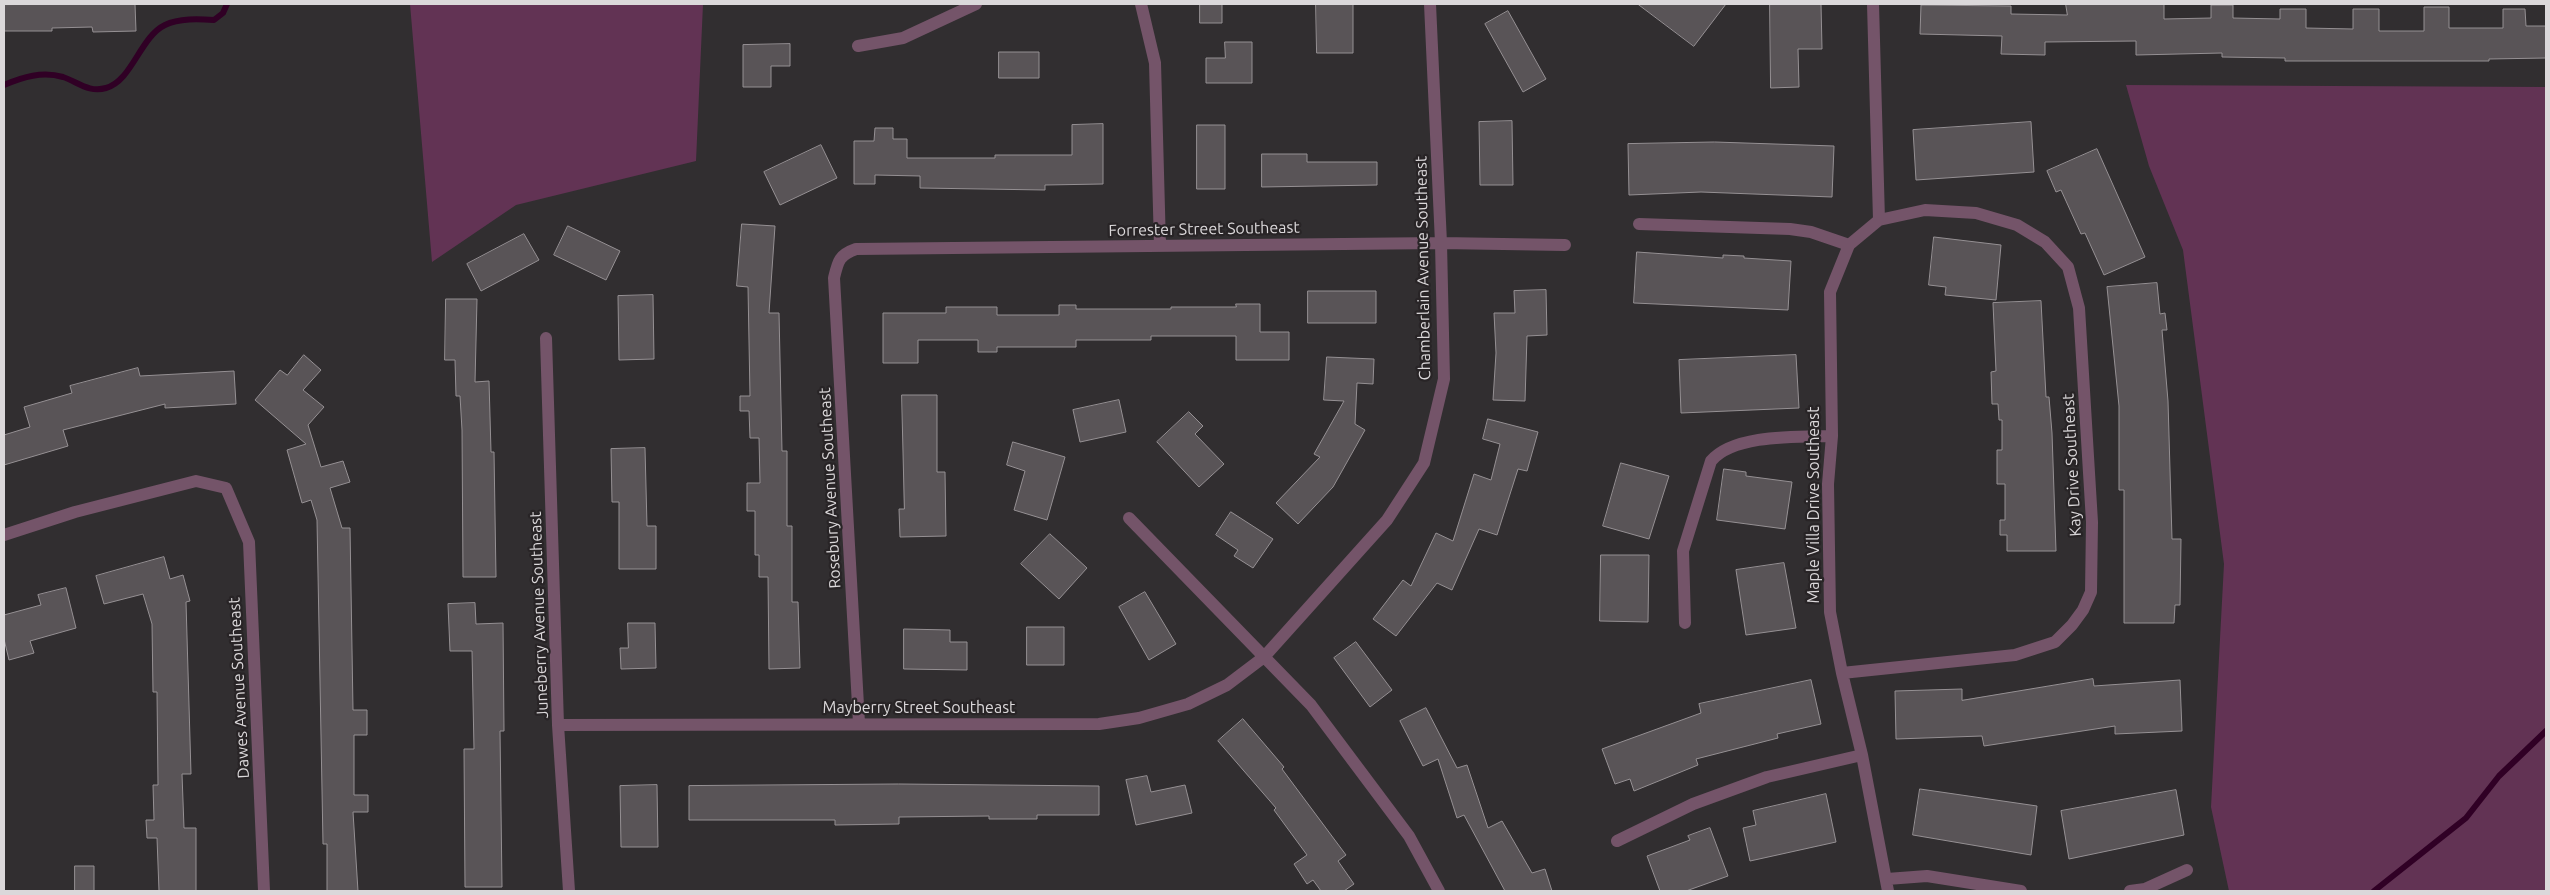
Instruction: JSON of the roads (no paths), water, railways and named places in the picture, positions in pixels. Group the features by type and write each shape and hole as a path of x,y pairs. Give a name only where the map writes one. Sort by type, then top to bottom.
{"street":[{"path":"858,46 903,38 976,4"},
{"path":"1141,4 1155,63 1160,246"},
{"name":"Chamberlain Avenue Southeast","path":"1264,657 1387,520 1424,463 1444,379 1441,243 1430,4"},
{"path":"1873,4 1879,220"},
{"name":"Kay Drive Southeast","path":"1842,673 2015,656 2055,642 2083,610 2091,592 2092,522 2087,411 2079,308 2068,266 2045,242 2017,226 1976,213 1925,210 1879,220"},
{"name":"Maple Villa Drive Southeast","path":"1879,220 1849,244 1830,292 1832,436 1828,484 1830,612 1842,673 1862,755 1888,885"},
{"path":"1638,224 1790,229 1811,232 1849,244"},
{"name":"Forrester Street Southeast","path":"844,254 856,249 1441,243 1565,244"},
{"name":"Rosebury Avenue Southeast","path":"844,254 837,264 834,278 859,724"},
{"name":"Juneberry Avenue Southeast","path":"546,338 558,725 569,891"},
{"path":"1685,623 1683,551 1711,461 1720,451 1747,443 1783,437 1832,436"},
{"name":"Dawes Avenue Southeast","path":"4,536 75,512 196,481 226,488 248,542 264,891"},
{"path":"1129,518 1312,705 1408,836 1439,891"},
{"name":"Mayberry Street Southeast","path":"558,725 1099,724 1139,718 1188,704 1227,685 1264,657"},
{"path":"1617,841 1693,804 1767,777 1862,755"},
{"path":"2130,891 2145,889 2187,870"},
{"path":"1888,885 1927,876 2021,891"}],"waterway":[{"path":"4,85 25,77 55,75 89,88 106,88 115,84 123,77 156,31 176,21 214,20 223,13 227,4"},
{"path":"2374,891 2466,818 2499,776 2546,731"}]}
